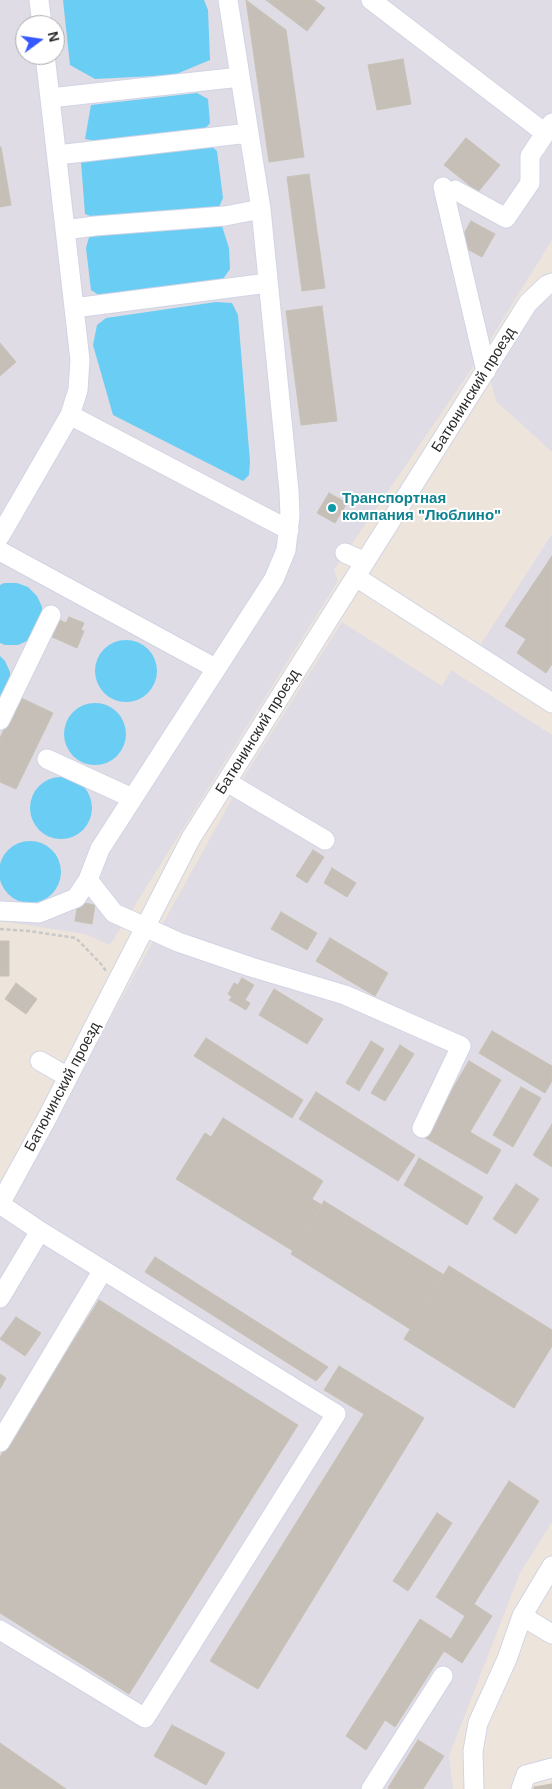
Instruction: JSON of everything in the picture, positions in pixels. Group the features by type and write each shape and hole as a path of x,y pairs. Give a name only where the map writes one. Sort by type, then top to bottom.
{"street":[{"path":"39,0 41,15"},
{"path":"0,911 39,913 76,898 88,880 100,849 274,579 286,550 289,530 289,491 261,209 228,0"},
{"path":"372,0 549,128 530,156 530,183 506,218 449,188 486,371"},
{"path":"0,536 70,415 78,390 80,360 47,65"},
{"path":"50,98 240,77"},
{"path":"57,155 249,133"},
{"path":"65,230 225,216 261,209"},
{"name":"Батюнинский проезд","path":"0,1204 115,987 191,838 528,303 551,282"},
{"path":"74,308 268,283"},
{"path":"70,415 289,530"},
{"path":"0,551 215,668"},
{"path":"345,553 361,570 380,585 552,703"},
{"path":"0,720 51,615"},
{"path":"47,759 132,798"},
{"path":"227,782 325,840"},
{"path":"88,880 114,913 178,942 251,967 344,995 461,1046 422,1128"},
{"path":"40,1061 68,1077"},
{"path":"0,1204 40,1231 336,1414 145,1718 0,1630"},
{"path":"0,1298 40,1231"},
{"path":"0,1442 103,1270"},
{"path":"474,1789 473,1751 478,1723 507,1658 522,1616 552,1566"},
{"path":"522,1616 552,1634"},
{"path":"371,1789 443,1676"},
{"path":"521,1789 526,1775 552,1768"}],"path":[{"path":"0,929 29,930 76,938 102,964 115,987"}],"shaded area":[{"path":"0,0 552,0 552,240 475,364 334,570 338,581 110,945 85,934 0,921"},
{"path":"552,296 552,452 496,401 489,375 534,307"},
{"path":"552,534 552,691 479,647"},
{"path":"342,622 442,686 451,670 552,735 552,1522 520,1573 449,1756 453,1789 0,1789 0,1218 234,795 327,834 242,780"}],"water":[{"path":"63,0 204,0 208,10 210,60 174,75 95,79 70,65"},
{"path":"197,93 208,99 210,123 205,129 107,143 85,139 91,105"},
{"path":"210,145 217,151 223,198 219,207 209,211 99,219 85,214 81,162 88,158"},
{"path":"215,223 222,226 229,248 230,269 223,279 102,297 91,290 86,248 89,237 104,231"},
{"path":"216,302 232,303 238,315 250,462 249,475 243,481 113,415 93,345 97,325 106,318"},
{"path":"4,583 17,583 28,587 37,596 42,607 42,620 29,640 18,645 0,643 0,585"},
{"path":"120,640 132,640 148,649 155,659 157,671 155,683 148,693 132,702 120,702 109,697 100,688 95,677 95,665 100,654 109,645"},
{"path":"0,656 5,661 10,672 10,684 0,701"},
{"path":"89,703 101,703 117,712 124,722 126,734 124,746 117,756 101,765 89,765 78,760 69,751 64,740 64,728 69,717 78,708"},
{"path":"55,777 67,777 83,786 90,796 92,808 90,820 83,830 67,839 55,839 44,834 35,825 30,814 30,802 35,791 44,782"},
{"path":"24,841 36,841 52,850 59,860 61,872 59,884 52,894 36,903 24,903 13,898 4,889 -1,878 -1,866 4,855 13,846"}],"building":[{"path":"246,0 286,30 304,157 269,162"},
{"path":"266,0 314,0 325,8 307,31"},
{"path":"403,59 411,104 377,110 368,65"},
{"path":"466,138 500,165 478,192 444,165"},
{"path":"0,147 11,205 0,207"},
{"path":"309,174 325,288 302,291 287,177"},
{"path":"471,221 495,234 482,257 458,244"},
{"path":"322,306 337,421 301,425 286,311"},
{"path":"0,343 16,362 0,376"},
{"name":"Транспортная компания \"Люблино\"","path":"329,493 347,503 335,523 317,513"},
{"path":"552,556 552,664 546,673 517,653 526,639 505,626"},
{"path":"69,617 84,623 81,630 84,631 77,648 50,636 58,619 66,623"},
{"path":"19,697 53,713 16,789 0,782 0,738"},
{"path":"313,850 324,857 307,883 296,876"},
{"path":"332,868 356,883 347,897 324,883"},
{"path":"78,902 95,905 92,924 75,921"},
{"path":"281,912 317,933 307,950 271,929"},
{"path":"330,938 388,973 375,996 316,961"},
{"path":"0,941 9,941 9,976 0,976"},
{"path":"242,978 254,985 245,1000 250,1003 246,1010 229,1000 232,997 228,994 234,983 238,985"},
{"path":"16,983 37,999 26,1014 5,999"},
{"path":"274,989 323,1019 307,1044 259,1015"},
{"path":"492,1031 552,1066 552,1081 545,1093 479,1053"},
{"path":"206,1038 303,1100 292,1118 194,1056"},
{"path":"371,1041 384,1049 359,1091 346,1083"},
{"path":"400,1045 414,1054 385,1101 371,1093"},
{"path":"469,1061 501,1080 470,1132 501,1150 487,1174 424,1137"},
{"path":"521,1087 541,1098 513,1147 493,1135"},
{"path":"316,1092 415,1155 398,1181 299,1119"},
{"path":"223,1118 323,1181 312,1199 322,1205 293,1251 176,1179 205,1133 211,1137"},
{"path":"552,1124 552,1167 533,1155"},
{"path":"419,1158 483,1197 467,1225 404,1185"},
{"path":"516,1184 539,1199 516,1234 493,1219"},
{"path":"324,1201 444,1275 410,1329 291,1254"},
{"path":"155,1257 328,1367 316,1381 145,1272"},
{"path":"449,1266 552,1330 552,1346 514,1408 404,1339"},
{"path":"99,1300 298,1425 129,1694 0,1613 0,1457"},
{"path":"16,1317 41,1333 25,1356 0,1339"},
{"path":"339,1366 424,1418 258,1689 210,1661 364,1414 324,1390"},
{"path":"0,1374 6,1378 0,1389"},
{"path":"509,1481 539,1501 474,1604 492,1616 462,1663 444,1651 395,1727 385,1720 366,1750 346,1736 420,1619 451,1639 465,1616 436,1597"},
{"path":"437,1513 452,1523 408,1591 393,1581"},
{"path":"172,1725 225,1753 206,1785 154,1756"},
{"path":"418,1740 444,1756 423,1789 388,1788"},
{"path":"0,1743 66,1789 0,1789"},
{"path":"552,1784 552,1789 534,1789 534,1787"}],"place":[{"name":"Транспортная компания \"Люблино\"","path":"332,508"}]}
